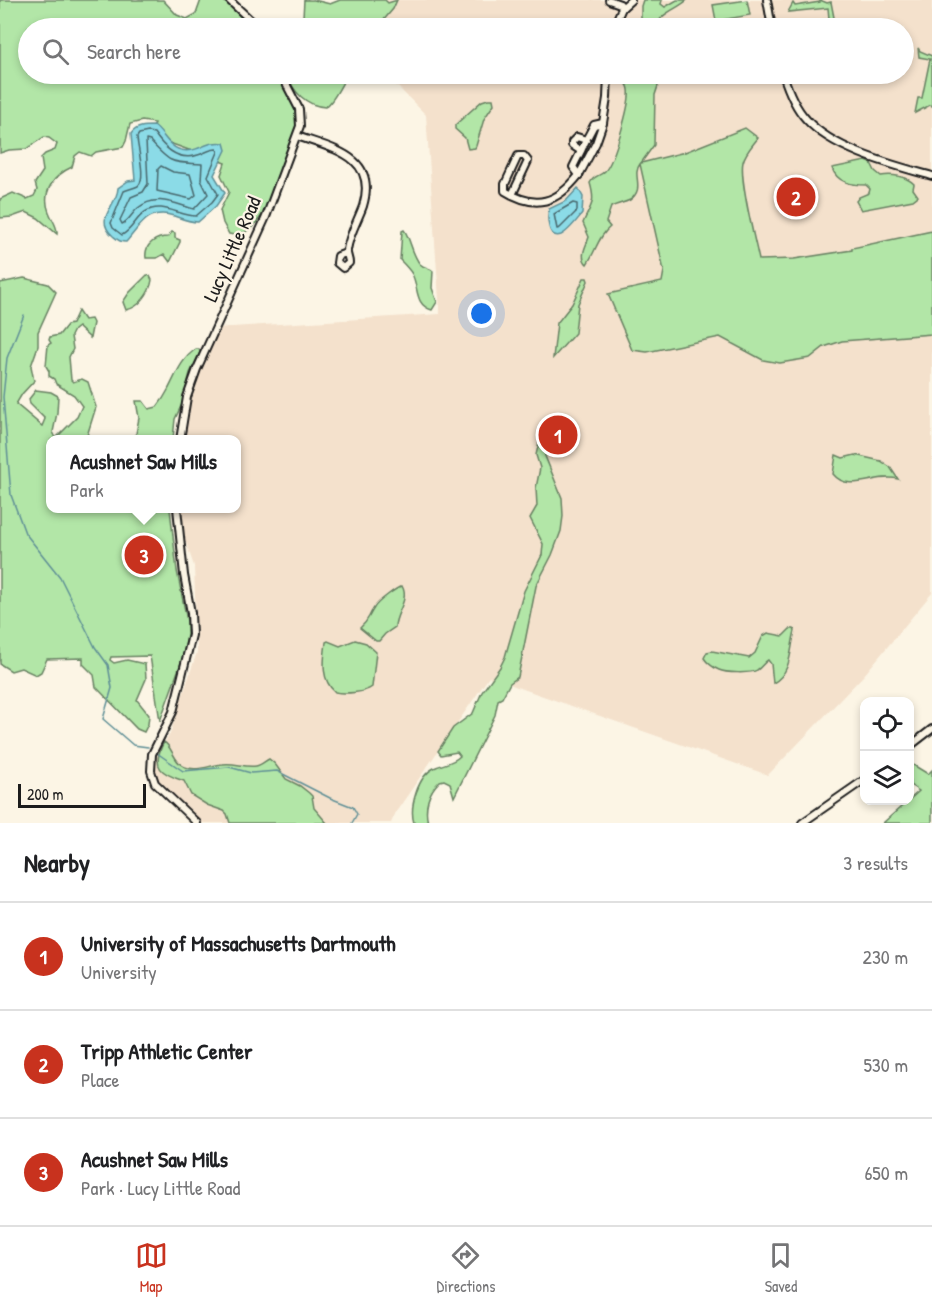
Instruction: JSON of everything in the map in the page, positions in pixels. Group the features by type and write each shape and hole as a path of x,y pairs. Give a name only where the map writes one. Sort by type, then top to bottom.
{"street":[{"path":"229,0 248,18"},
{"path":"609,0 622,4 631,0"},
{"path":"767,0 770,18"},
{"name":"Lucy Little Road","path":"181,435 186,398 197,369 266,217 297,136 300,126 299,109 286,84"},
{"path":"512,195 528,164 527,158 521,155 516,160 505,184 505,190 512,195 533,202 548,201 562,193 579,175 596,143 603,123 608,84"},
{"path":"786,84 801,114 824,135 871,156 932,176"},
{"path":"579,175 573,167 594,124 603,123"},
{"path":"297,136 346,154 357,164 365,177 365,197 346,253"},
{"path":"581,152 572,146 572,142 577,137 586,140"},
{"path":"178,513 192,635 173,712 152,754 151,771 155,783 197,823"},
{"path":"914,742 932,729"},
{"path":"802,823 860,783"}],"shaded area":[{"path":"367,0 932,0 932,593 864,675 768,775 489,677 396,812 391,823 201,823 172,797 155,776 154,759 170,734 197,652 194,566 181,528 180,513 241,513 241,435 183,435 186,407 217,328 440,314 426,115 395,84 914,84 914,18 372,18"}],"green space":[{"path":"0,0 163,0 177,15 184,18 18,18 18,84 284,84 298,109 299,116 296,137 273,194 259,219 250,229 240,234 229,234 220,210 229,192 221,175 225,163 150,136 155,123 142,121 130,124 123,147 96,152 91,156 80,152 75,156 72,167 55,179 48,191 47,205 57,234 38,218 26,212 0,218 0,199 13,193 27,199 34,196 37,190 35,183 43,171 41,158 55,150 57,144 44,137 26,149 0,153"},
{"path":"201,0 224,0 242,18 189,18 196,14"},
{"path":"304,0 330,4 340,0 385,0 388,3 397,0 385,18 303,17"},
{"path":"643,0 662,0 661,4 665,7 677,0 687,0 661,18 641,18"},
{"path":"747,0 750,15 715,18 713,5"},
{"path":"820,0 831,2 834,18 829,18 828,8 788,12 793,3 795,6 820,2"},
{"path":"918,48 932,56 932,106 915,113 918,98 922,98 930,59 919,57"},
{"path":"292,84 342,84 325,107 306,101"},
{"path":"627,84 659,84 655,95 654,145 641,163 685,152 745,128 758,138 745,156 742,170 759,260 794,259 852,250 852,248 932,231 932,334 842,341 824,347 810,358 780,363 763,360 720,337 647,352 632,350 608,294 662,282 664,271 640,164 635,196 611,207 606,222 610,227 587,264 583,255 589,237 583,223 593,200 590,183 609,165 625,119 629,88"},
{"path":"493,99 494,104 484,119 475,148 468,149 465,138 455,129 455,125 482,101"},
{"path":"866,161 871,163 881,176 899,176 911,181 918,196 913,200 861,210 856,201 859,197 869,193 870,189 866,185 850,184 841,180 832,168"},
{"path":"404,230 417,260 433,271 432,288 437,302 432,310 422,304 412,274 400,260 402,231"},
{"path":"172,232 180,242 170,262 164,254 157,258 146,258 147,249 152,242 168,237"},
{"path":"147,275 152,280 146,295 131,309 126,310 123,302"},
{"path":"24,278 48,284 56,292 38,332 38,346 31,366 34,381 16,404 42,426 45,419 30,404 29,399 36,390 51,392 58,396 54,435 46,435 46,513 170,513 177,571 187,621 187,635 183,657 160,721 150,656 111,657 110,660 114,663 127,660 145,664 146,679 137,700 149,715 144,732 137,729 96,687 94,675 83,664 83,658 47,659 41,672 36,675 21,668 11,671 0,664 0,283"},
{"path":"584,278 588,281 578,304 575,333 553,358 557,323 572,304"},
{"path":"78,311 84,320 91,319 93,323 90,338 78,327 71,336 73,349 69,357 71,380 73,382 82,379 88,382 96,407 87,435 59,435 77,417 82,406 74,395 56,384 49,376 46,366 48,345 51,343 50,337 59,335 67,325 72,324"},
{"path":"196,349 200,352 190,373 182,404 175,419 173,435 136,435 139,418 136,401 143,401 149,409 157,407 176,373"},
{"path":"541,434 544,436 545,456 562,498 563,516 561,531 552,555 536,586 518,677 510,683 502,698 498,700 495,715 454,797 450,783 440,781 432,790 428,800 426,812 428,823 414,823 414,801 423,778 434,768 460,756 457,752 441,755 438,751 453,728 473,713 482,692 500,667 524,591 542,555 543,544 530,518 537,506 536,488 540,468 536,455"},
{"path":"836,455 843,458 855,455 881,461 890,467 898,479 881,478 855,483 839,480 833,474"},
{"path":"402,586 404,596 395,627 376,641 360,628 379,602"},
{"path":"790,629 795,631 787,667 779,679 773,683 771,664 768,660 757,670 738,673 719,670 704,658 707,652 712,651 749,658 755,653 763,636 768,633 783,636"},
{"path":"355,640 366,643 376,652 372,687 365,691 335,692 325,675 326,642 340,646"},
{"path":"164,742 181,765 190,768 199,769 227,764 256,766 269,759 286,779 300,786 312,796 314,808 327,823 230,823 224,811 207,805 191,795 184,781 170,776 161,769 158,758"},
{"path":"914,765 928,774 932,770 932,823 883,823 903,805 914,805 914,795 919,791 914,788"}],"water":[{"path":"154,126 171,145 184,151 212,143 224,143 226,150 214,175 225,193 216,206 198,222 158,214 151,216 126,242 122,242 107,230 106,218 118,188 128,181 135,180 131,134 138,128"},
{"path":"578,188 583,197 582,214 564,233 556,236 551,231 548,222 549,209 566,201"}],"waterway":[{"path":"24,315 7,358 3,397 11,495 25,533 60,577 95,647 108,665 112,688 103,719 133,745 148,747"},
{"path":"157,753 183,771 229,767 251,773 277,771 353,807 357,814 352,823"}],"place":[{"name":"Tripp Athletic Center","path":"796,197"},
{"name":"University of Massachusetts Dartmouth","path":"558,435"},
{"name":"Acushnet Saw Mills","path":"144,555"}]}
